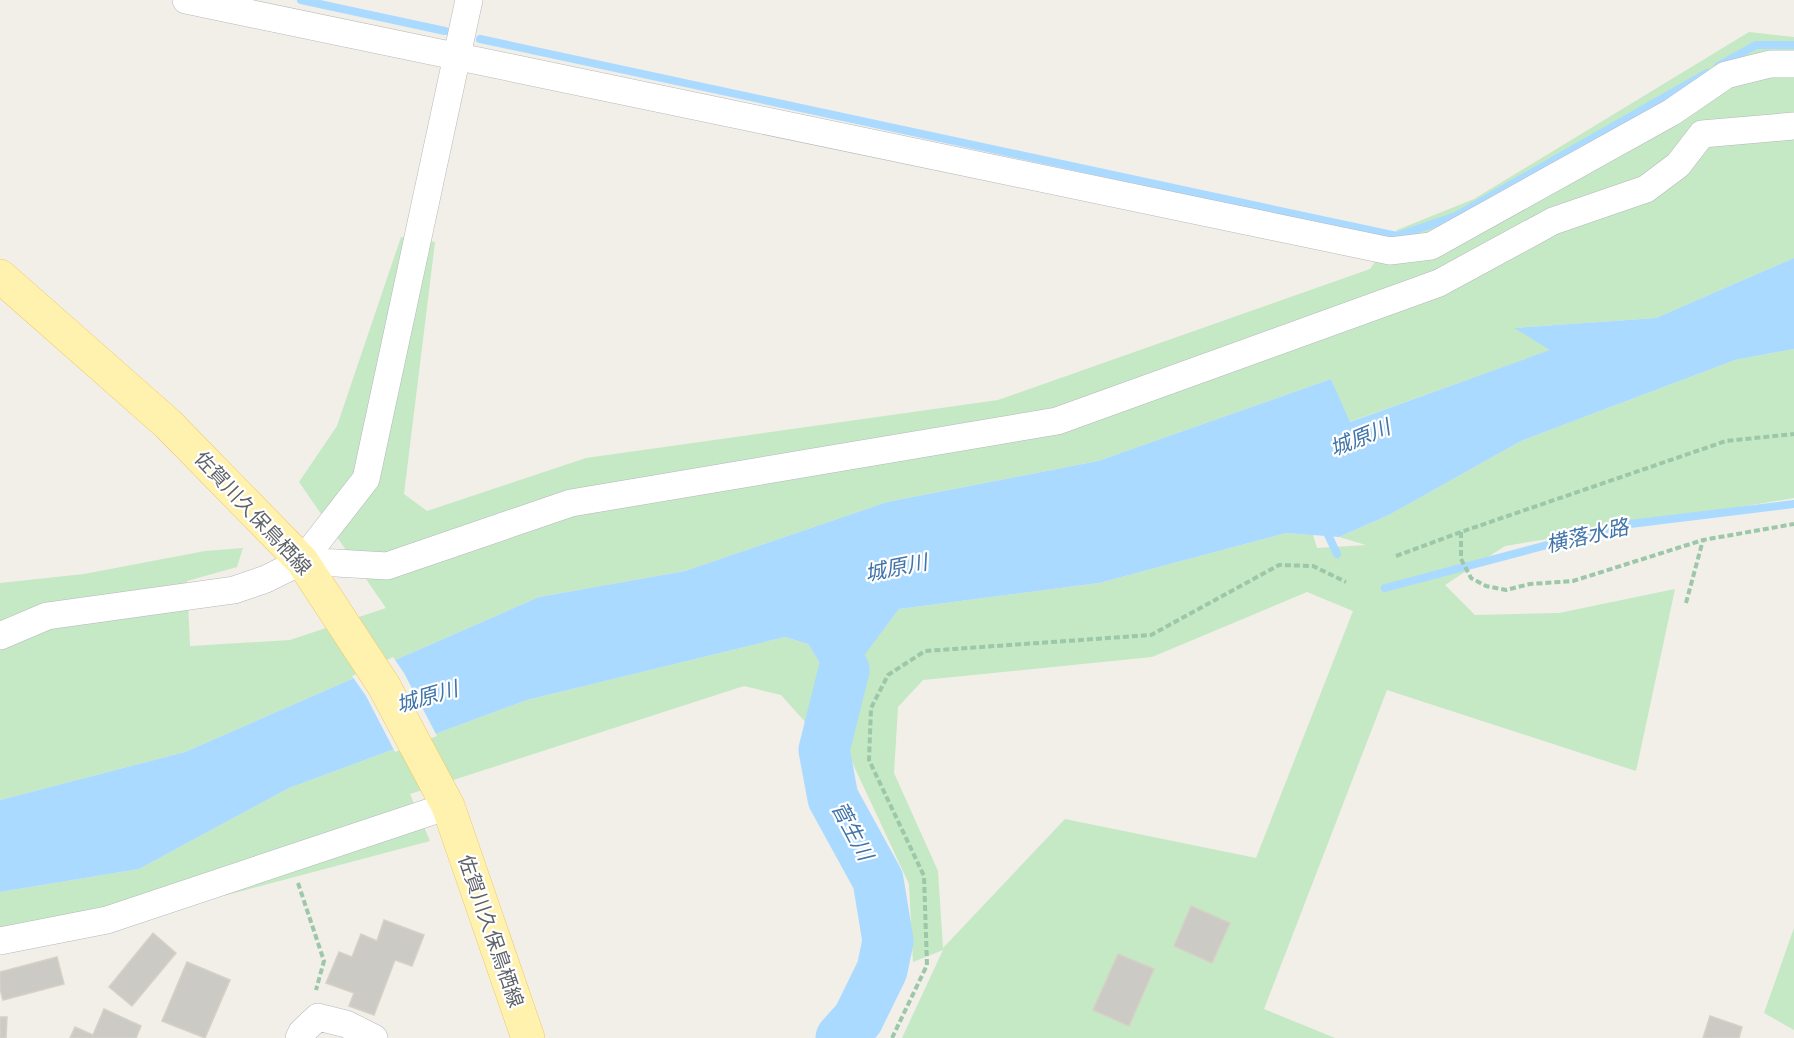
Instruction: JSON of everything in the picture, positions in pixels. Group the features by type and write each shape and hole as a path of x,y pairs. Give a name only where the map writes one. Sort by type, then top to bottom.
{"main road":[{"name":"佐賀川久保鳥栖線","path":"0,276 168,424 310,573 384,686 448,806 528,1038"}],"street":[{"path":"186,0 1390,251 1431,246 1672,112 1726,75 1770,64 1794,64"},
{"path":"310,573 366,479 469,0"},
{"path":"1672,112 1702,134 1794,126"},
{"path":"0,636 47,616 234,590 266,579 387,566 571,503 1057,421 1439,283 1553,221 1646,189 1678,165 1702,134"},
{"path":"0,941 107,920 448,806"},
{"path":"299,1038 302,1032 318,1017 346,1024 374,1038"}],"path":[{"path":"1396,556 1726,441 1794,434"},
{"path":"1461,532 1461,558 1471,578 1486,586 1506,590 1530,584 1573,581 1703,540 1794,524"},
{"path":"1686,603 1703,540"},
{"path":"892,1038 927,965 924,876 869,760 871,708 888,675 925,651 1151,635 1280,565 1313,566 1346,582"},
{"path":"290,859 324,961 314,996 318,1017"}],"green space":[{"path":"1749,32 1794,37 1794,258 1656,318 1515,328 1551,350 1349,422 1331,379 1098,461 887,502 685,571 539,597 185,752 0,800 0,583 84,574 205,551 243,548 237,567 187,581 190,646 290,640 386,608 299,482 337,426 401,237 435,242 404,494 427,511 586,458 998,400 1370,269 1397,230 1474,199"},
{"path":"1794,349 1794,498 1505,546 1445,585 1475,615 1559,613 1675,589 1636,771 1387,690 1264,1009 1335,1038 902,1038 943,950 913,962 909,884 840,741 857,664 899,609 1099,583 1286,533 1313,535 1317,548 1366,545 1339,537 1389,515 1521,441 1735,360","holes":["1307,592 1353,611 1256,858 1065,819 943,948 938,871 894,773 898,707 923,680 1152,657"]},
{"path":"785,637 808,644 823,668 816,734 781,695 744,686 410,794 430,841 0,955 0,892 139,869 289,788 527,700"},
{"path":"1794,928 1794,1030 1764,1013"}],"water":[{"name":"城原川","path":"1794,258 1794,349 1735,360 1521,441 1389,515 1339,537 1286,533 1099,583 899,609 857,665 840,741 816,734 823,668 808,644 785,637 527,700 289,788 139,869 0,892 0,800 185,752 539,597 685,571 887,502 1098,461 1331,379 1350,422 1550,350 1514,328 1656,318"}],"pier":[{"path":"393,657 404,673 437,736 395,752 366,696 352,676"}],"building":[{"path":"1191,906 1230,923 1212,963 1174,946"},
{"path":"384,920 424,935 412,966 395,960 374,1015 349,1006 354,993 326,983 339,952 352,957 361,934 377,941"},
{"path":"153,933 176,953 132,1006 109,987"},
{"path":"1118,954 1154,969 1129,1026 1093,1010"},
{"path":"57,957 64,984 3,1000 0,989 0,972"},
{"path":"187,962 230,980 205,1038 162,1021"},
{"path":"104,1009 141,1026 136,1038 70,1038 75,1027 93,1035"},
{"path":"1710,1016 1742,1027 1739,1038 1703,1038"},
{"path":"0,1017 7,1017 6,1038 0,1038"}],"waterway":[{"path":"301,0 445,31"},
{"path":"480,39 1397,236 1456,216 1707,73"},
{"path":"1718,66 1756,45 1794,45"},
{"name":"横落水路","path":"1385,588 1622,525 1794,504"},
{"path":"1324,526 1337,554"},
{"name":"菅生川","path":"841,1038 858,1019 882,970 888,941 878,880 833,798 824,750 844,670"}]}
